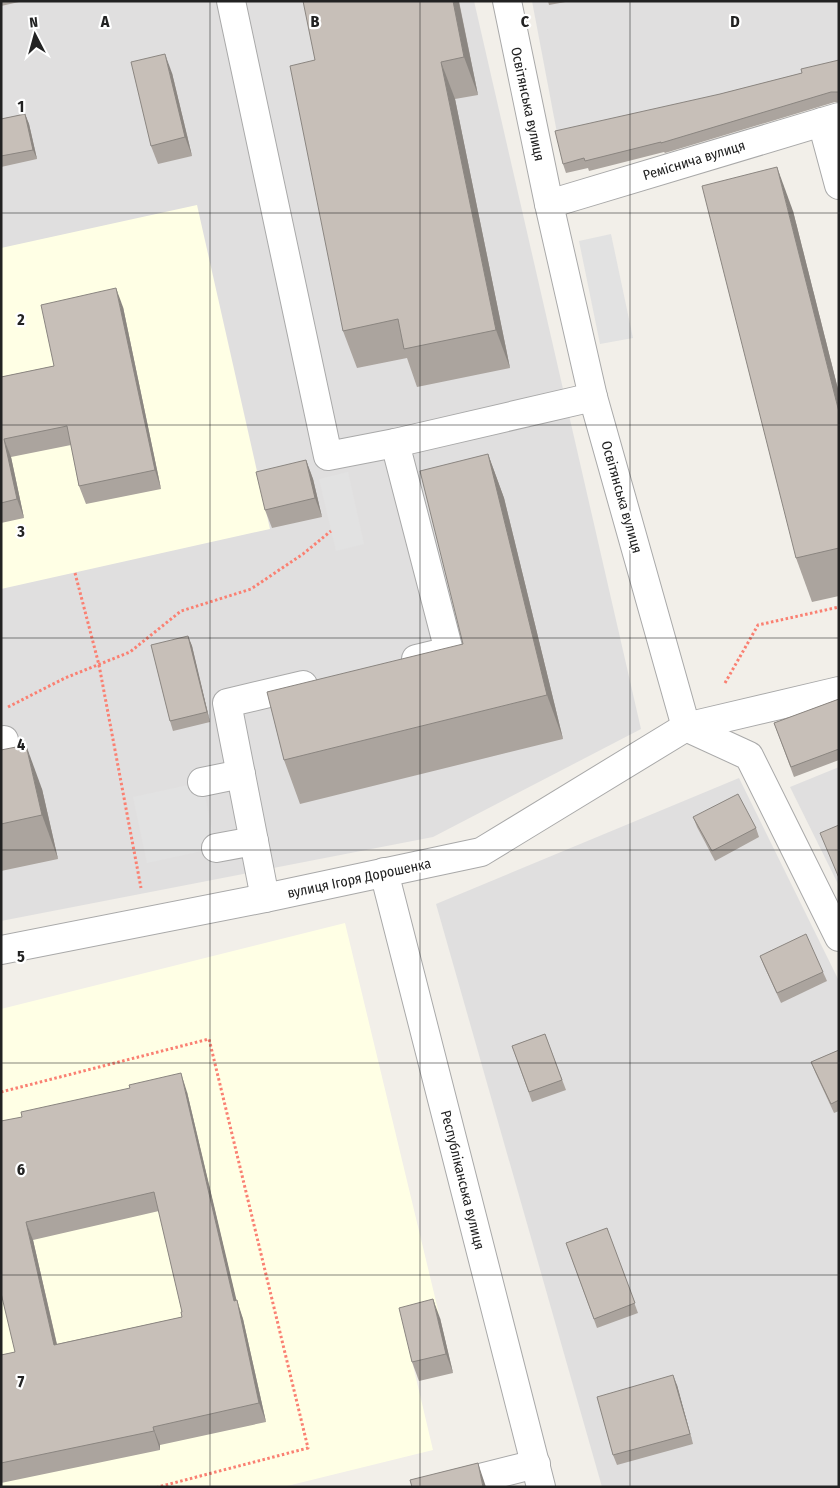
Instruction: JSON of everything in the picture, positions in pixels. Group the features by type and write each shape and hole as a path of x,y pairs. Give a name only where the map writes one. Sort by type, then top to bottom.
{"street":[{"path":"231,1 328,456 395,443 593,397"},
{"name":"Освітянська вулиця","path":"507,1 549,204 593,397 686,727"},
{"path":"831,119 839,185"},
{"name":"Реміснича вулиця","path":"549,204 831,119"},
{"path":"391,664 449,651 395,443"},
{"path":"265,898 228,703 324,680"},
{"name":"вулиця Ігоря Дорошенка","path":"1,950 265,898 481,852 686,727 839,690"},
{"path":"686,727 749,756 839,937"},
{"path":"202,782 241,774"},
{"path":"216,848 254,841"},
{"name":"Республіканська вулиця","path":"384,872 538,1475"},
{"path":"444,1487 538,1475"}],"path":[{"path":"1,711 65,678 130,652 181,611 251,589 303,554 331,531"},
{"path":"75,572 98,665 142,894"},
{"path":"724,685 758,625 839,607"},
{"path":"1,1092 209,1039 308,1448 158,1487"}],"shaded area":[{"path":"1,1 474,1 641,729 433,837 1,921"},
{"path":"532,1 839,1 839,71 557,133"},
{"path":"197,205 270,529 1,589 1,248"},
{"path":"611,234 633,338 600,344 579,241"},
{"path":"348,472 364,544 336,551 319,479"},
{"path":"839,767 839,886 790,787"},
{"path":"739,778 839,981 839,1487 602,1487 436,904"},
{"path":"202,782 216,848 147,863 133,797"},
{"path":"345,923 439,1314 403,1323 433,1450 283,1487 1,1487 1,1009"}],"building":[{"path":"303,1 453,1 464,57 441,62 496,330 404,349 398,319 343,331 290,66 315,60"},
{"path":"165,54 185,137 151,146 131,62"},
{"path":"839,60 839,92 831,92 661,143 585,161 584,158 563,164 555,131 720,94 802,73 801,69"},
{"path":"25,114 33,150 1,156 1,119"},
{"path":"777,167 839,412 839,548 796,558 702,186"},
{"path":"116,288 155,470 79,486 67,426 4,439 17,499 1,503 1,377 54,366 41,305"},
{"path":"488,454 547,695 284,760 267,692 463,644 420,471"},
{"path":"306,460 315,498 265,510 256,472"},
{"path":"188,636 207,712 170,721 151,645"},
{"path":"839,699 839,749 791,767 774,723"},
{"path":"26,745 42,815 1,824 1,750"},
{"path":"738,794 756,828 712,851 693,817"},
{"path":"839,825 839,878 820,833"},
{"path":"806,934 823,972 777,993 760,956"},
{"path":"545,1034 562,1080 529,1092 512,1046"},
{"path":"839,1050 839,1100 831,1104 811,1062"},
{"path":"181,1073 234,1301 237,1300 259,1403 153,1427 154,1431 1,1463 1,1355 15,1352 1,1293 1,1121 22,1117 21,1112 130,1088 129,1085","holes":["154,1192 182,1317 54,1345 26,1222"]},
{"path":"607,1228 635,1303 594,1319 566,1243"},
{"path":"433,1299 446,1354 412,1362 399,1308"},
{"path":"673,1375 690,1434 613,1455 597,1397"},
{"path":"478,1463 483,1487 412,1487 410,1480"}]}
